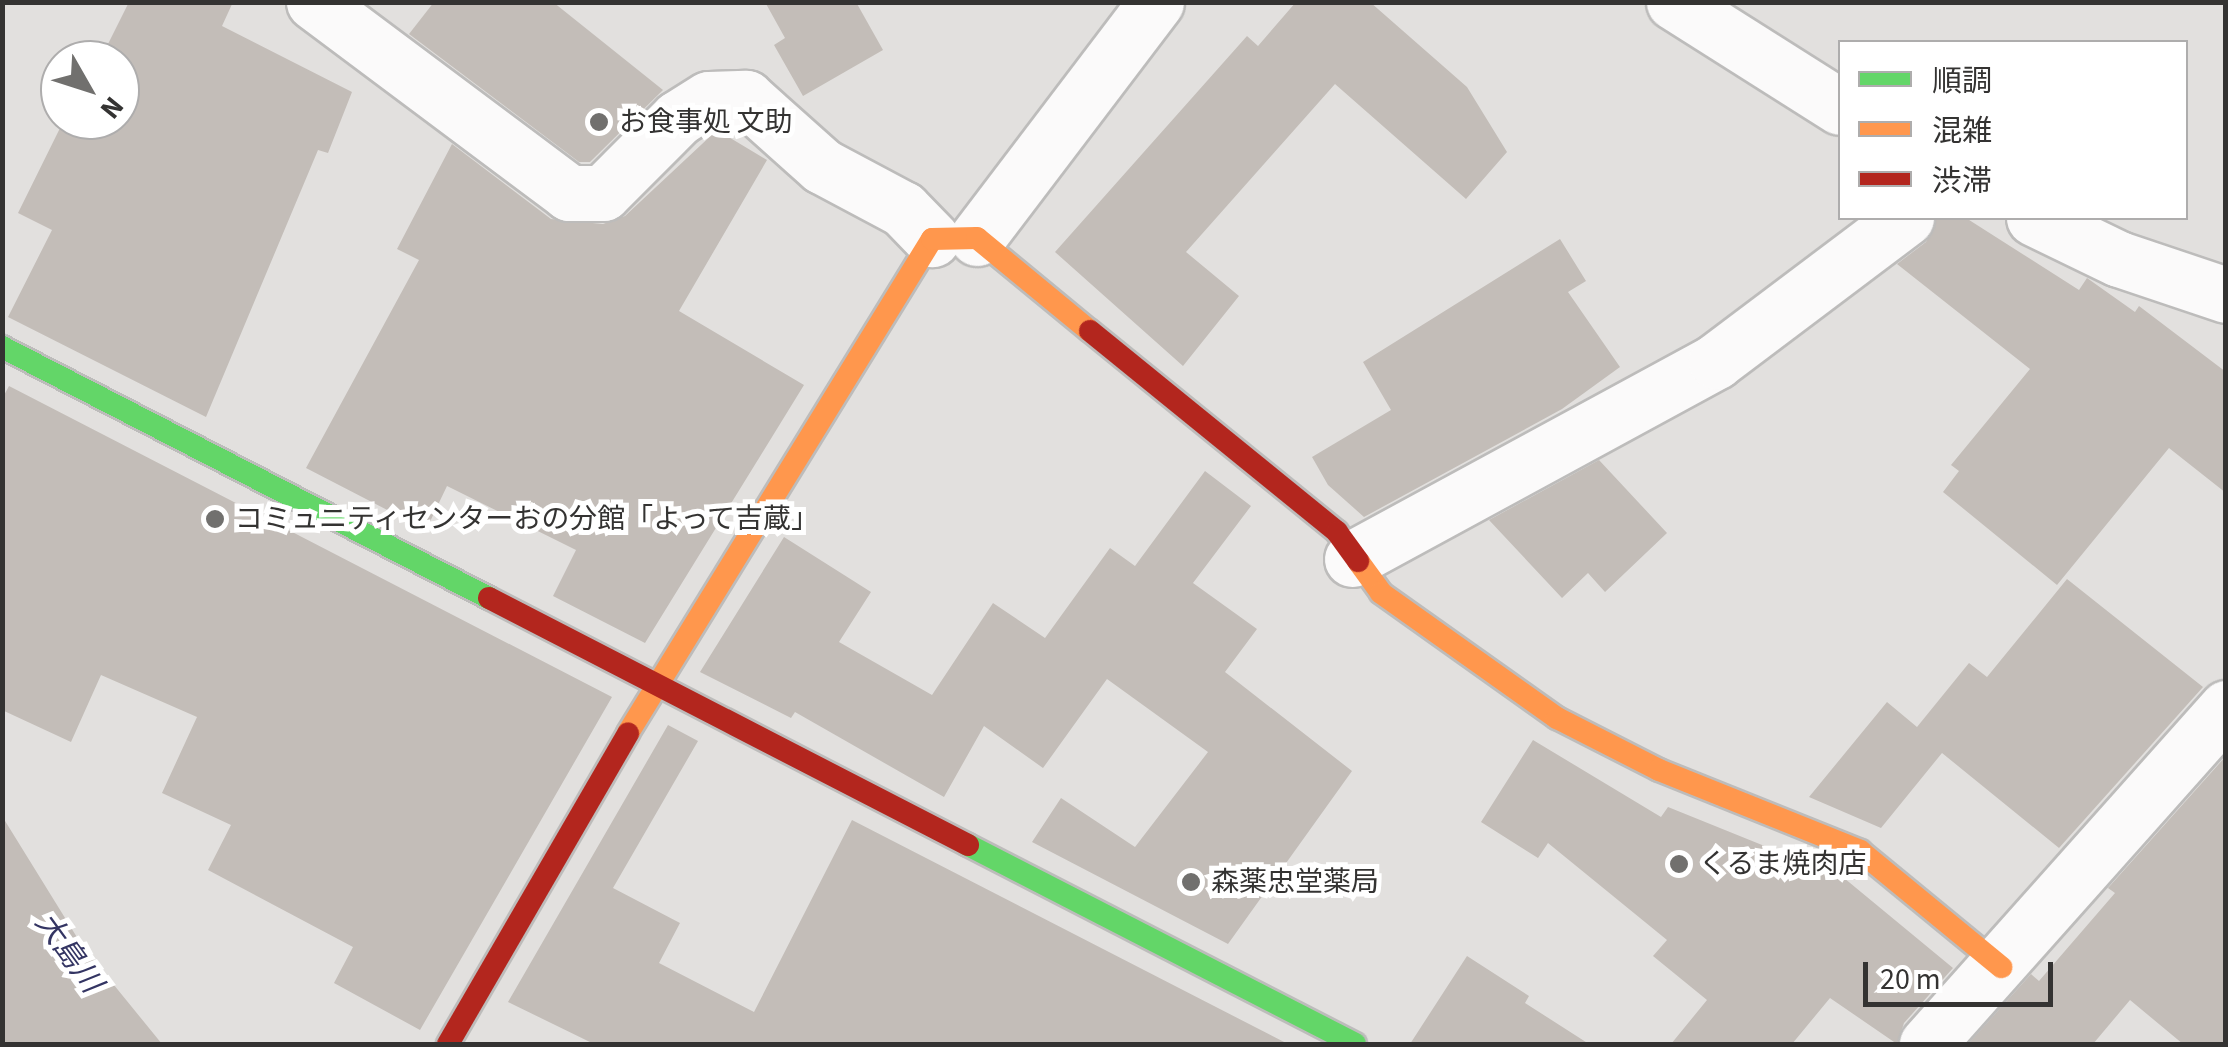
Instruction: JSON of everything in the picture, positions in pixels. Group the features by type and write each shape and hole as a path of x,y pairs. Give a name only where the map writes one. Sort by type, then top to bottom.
{"street":[{"path":"314,2 569,193 603,193 678,118 709,99 746,98 822,166 954,239 1337,532 1352,560 1439,638 1558,718 1660,770 1860,850 2001,967"},
{"path":"448,1044 657,682 954,239 1156,2"},
{"path":"1674,2 1838,106"},
{"path":"1352,560 1716,362 1903,220"},
{"path":"2038,220 2119,259 2226,295"},
{"path":"2,347 1355,1044"},
{"path":"1928,1044 2001,967 2226,708"}],"building":[{"path":"129,2 233,2 222,26 352,92 328,153 318,150 206,417 8,317 52,230 18,213 54,140 140,140 140,40 110,40"},
{"path":"434,2 553,2 663,90 590,162 579,162 409,34"},
{"path":"765,2 856,2 883,50 803,96 774,45 785,38"},
{"path":"1296,2 1370,2 1467,87 1507,152 1466,199 1335,84 1186,252 1239,296 1183,366 1055,252 1247,36 1258,46"},
{"path":"717,130 767,160 679,311 804,385 645,643 553,596 576,550 447,486 426,530 306,468 419,260 397,249 452,144 551,219 603,224 625,216"},
{"path":"1936,220 1969,220 2079,290 2087,278 2135,312 2139,306 2226,372 2226,493 2169,448 2057,585 1943,492 1959,471 1951,465 2030,369 1897,264 1926,242"},
{"path":"1560,239 1586,281 1568,292 1620,367 1562,409 1364,517 1328,485 1312,457 1391,410 1363,362"},
{"path":"9,386 612,697 420,1030 334,983 353,947 208,870 231,825 162,793 197,717 101,675 71,742 2,710 2,399"},
{"path":"1599,460 1667,533 1605,592 1588,573 1562,598 1489,520"},
{"path":"1205,471 1251,506 1193,583 1257,629 1225,672 1352,771 1228,944 1032,842 1061,798 1135,847 1208,752 1107,679 1043,768 984,726 944,797 795,712 791,718 700,672 784,537 871,592 839,642 932,695 993,603 1045,638 1110,548 1135,566"},
{"path":"2067,579 2203,687 2059,848 1942,753 1881,828 1809,797 1887,702 1917,727 1969,663 1987,677"},
{"path":"668,725 698,741 613,888 680,923 659,963 754,1012 852,820 1288,1044 594,1044 508,1002"},
{"path":"1533,740 1661,817 1668,807 1844,878 1953,968 1904,1023 1897,1044 1830,998 1792,1044 1671,1044 1707,1000 1653,956 1667,940 1548,843 1538,858 1481,822"},
{"path":"2226,756 2226,1044 2183,1044 2130,1000 2093,1044 1968,1044 2031,974 2039,981 2115,893 2108,888"},
{"path":"2,816 83,947 162,1044 2,1044"},
{"path":"1467,956 1529,996 1525,1003 1589,1044 1410,1044"}],"traffic: fast":[{"path":"2,347 489,598"},
{"path":"968,845 1355,1044"}],"traffic: slow":[{"path":"628,733 932,239 977,238 1090,331"},
{"path":"1358,561 1381,593 1557,718 1659,770 1860,851 2001,967"}],"traffic: jam":[{"path":"1090,331 1337,532 1358,561"},
{"path":"489,598 968,845"},
{"path":"448,1044 628,733"}],"place":[{"name":"お食事処 文助","path":"599,122"},
{"name":"コミュニティセンターおの分館「よって吉蔵」","path":"215,519"},
{"name":"くるま焼肉店","path":"1679,864"},
{"name":"森薬忠堂薬局","path":"1191,882"}],"water label":[{"name":"大島川","path":"68,953"}]}
